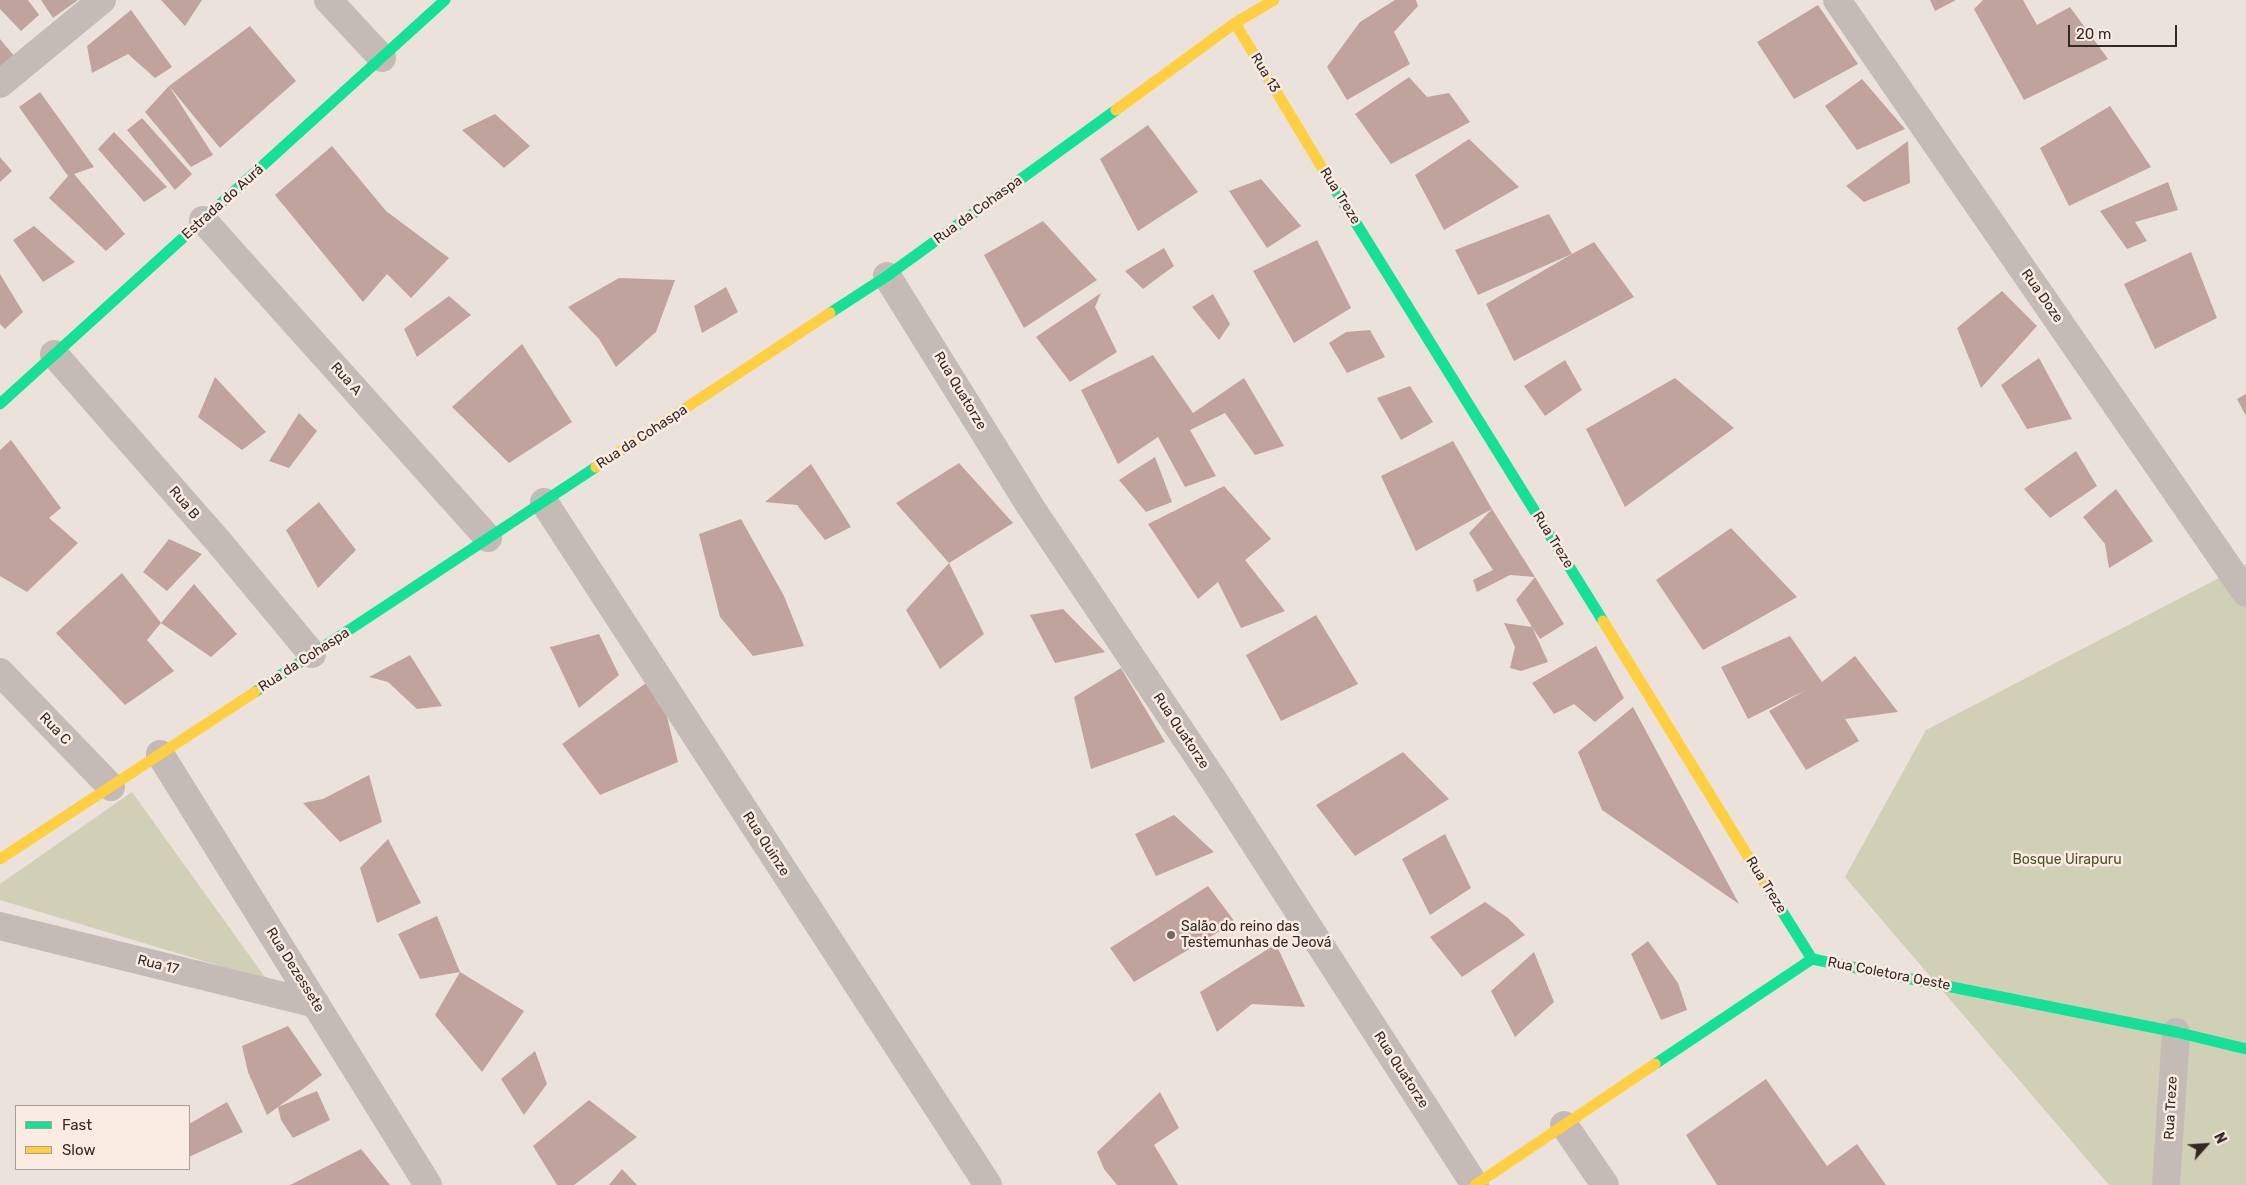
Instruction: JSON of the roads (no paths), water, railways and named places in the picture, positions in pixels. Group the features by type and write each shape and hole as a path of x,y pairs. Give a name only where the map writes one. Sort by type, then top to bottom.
{"street":[{"path":"0,84 102,0"},
{"path":"328,0 382,58"},
{"name":"Estrada do Aurá","path":"0,404 445,0"},
{"name":"Rua da Cohaspa","path":"0,859 888,276 1235,23 1274,0"},
{"name":"Rua Doze","path":"1838,0 2246,593"},
{"name":"Rua 13","path":"1235,23 1294,122"},
{"name":"Rua Treze","path":"1294,122 1812,958"},
{"name":"Rua A","path":"203,220 488,538"},
{"name":"Rua Quatorze","path":"888,276 1030,506 1213,779 1475,1185"},
{"name":"Rua B","path":"54,354 218,541 312,654"},
{"name":"Rua Quinze","path":"544,502 988,1185"},
{"name":"Rua C","path":"0,672 111,787"},
{"name":"Rua Dezessete","path":"160,754 428,1185"},
{"name":"Rua 17","path":"0,926 316,1004"},
{"name":"Rua Coletora Oeste","path":"1475,1185 1812,958 2176,1032 2246,1049"},
{"name":"Rua Treze","path":"2166,1185 2176,1032"},
{"path":"1564,1125 1605,1185"}],"place":[{"name":"Salão do reino das Testemunhas de Jeová","path":"1171,935"}],"park label":[{"name":"Bosque Uirapuru","path":"2067,860"}]}
